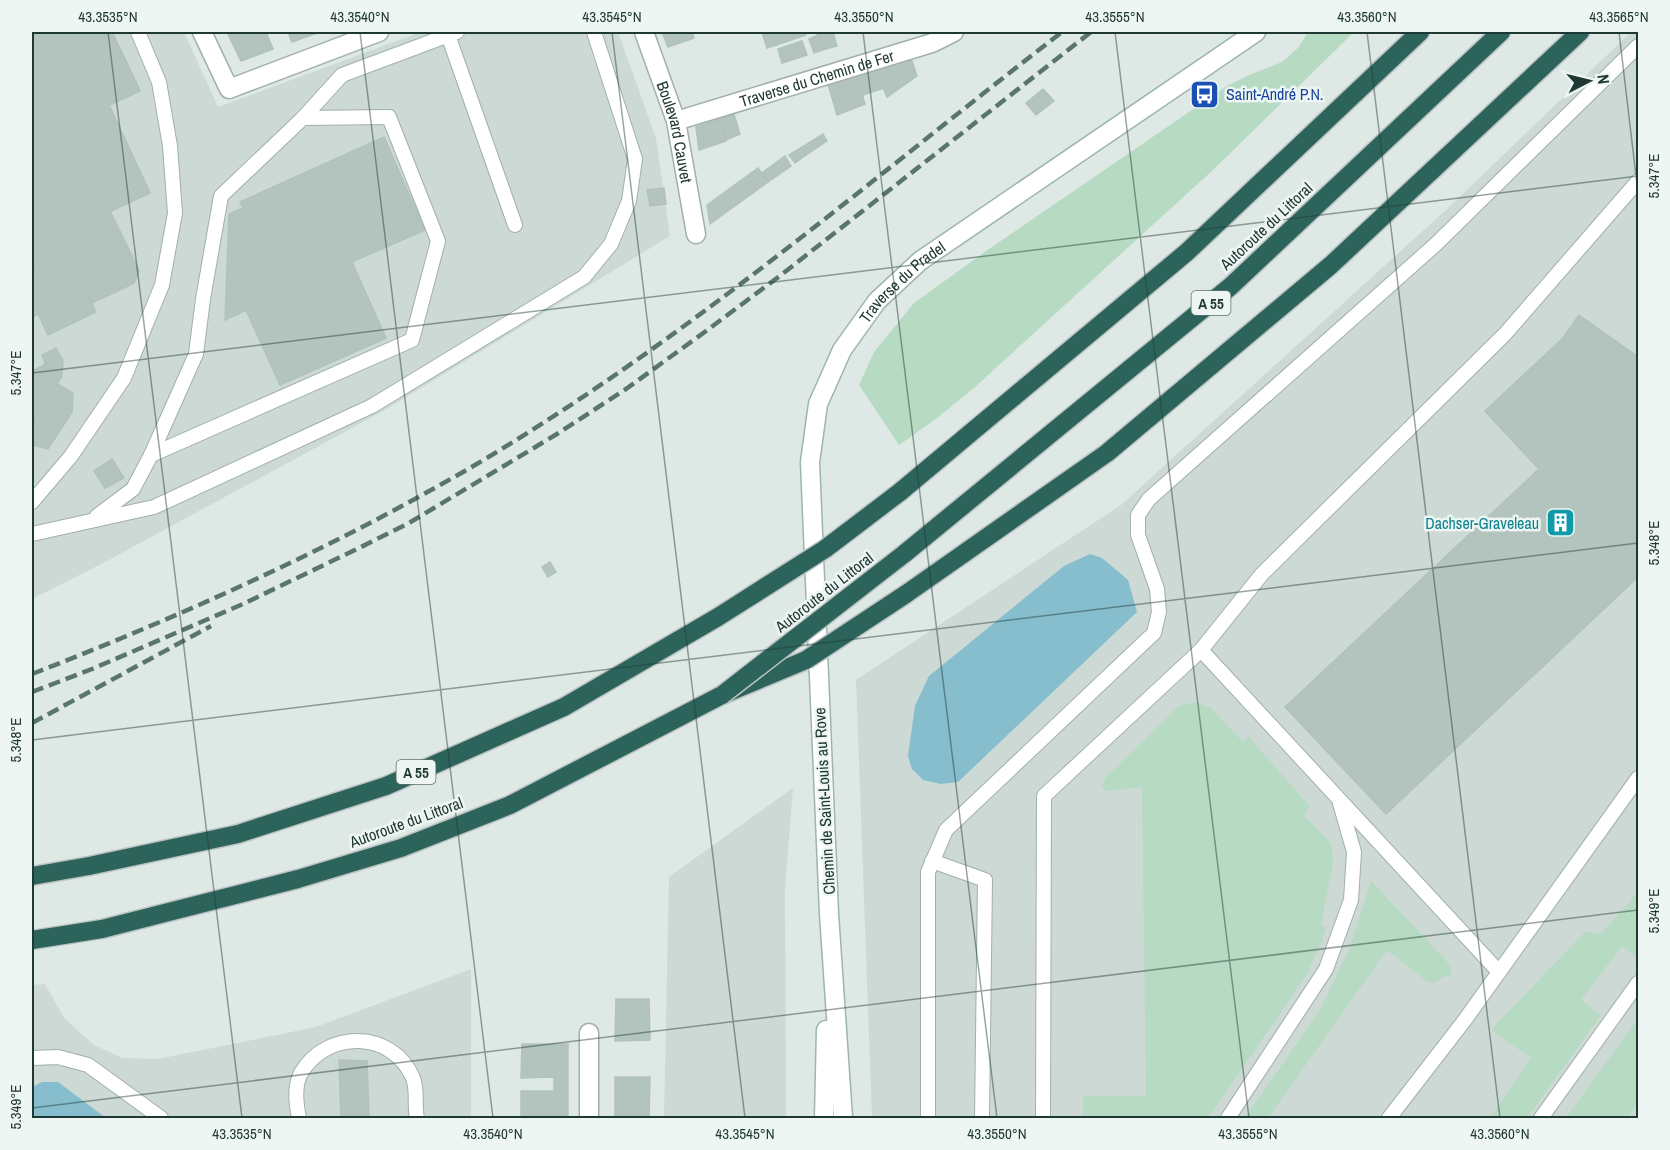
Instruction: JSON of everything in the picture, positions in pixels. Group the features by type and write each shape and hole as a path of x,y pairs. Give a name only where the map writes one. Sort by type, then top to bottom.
{"highway":[{"name":"Autoroute du Littoral","path":"32,876 238,834 386,786 564,707 718,617 825,549 900,492 1187,252 1420,32"},
{"name":"Autoroute du Littoral","path":"32,940 102,928 298,879 401,848 510,805 722,695 904,555 1231,286 1501,32"},
{"path":"722,695 806,660 906,594 1107,453 1331,265 1581,32"}],"main road":[{"path":"202,32 229,89 380,32"},
{"name":"Boulevard Cauvet","path":"644,32 676,121 696,234"},
{"name":"Traverse du Chemin de Fer","path":"676,121 932,43 954,32"},
{"name":"Traverse du Pradel","path":"819,687 810,462 818,404 842,350 877,301 920,261 1256,32"},
{"name":"Chemin de Saint-Louis au Rove","path":"819,687 829,914 843,1119"},
{"name":"Chemin de Saint-Louis au Rove","path":"824,1119 829,914"},
{"path":"589,1033 590,1119"}],"lane":[{"path":"32,502 71,456 124,378 162,285 175,213 170,146 159,82 138,32"},
{"path":"32,534 154,507 372,406 584,277 611,244 629,201 635,159 594,32"},
{"path":"93,519 133,489 151,455 196,354 220,196 303,118 342,75 452,33 515,225"},
{"path":"928,1119 928,872 946,830 1154,633 1159,612 1157,589 1138,535 1138,515 1149,499 1435,245 1638,46"},
{"path":"151,455 412,340 438,241 389,117 303,118"},
{"path":"1043,1119 1044,796 1201,650 1262,574 1505,334 1638,181"},
{"path":"1201,650 1499,972"},
{"path":"1389,1119 1464,1021 1638,778"},
{"path":"1228,1119 1326,969 1351,900 1354,852 1339,798"},
{"path":"932,861 985,880 982,1119"},
{"path":"1542,1119 1638,983"},
{"path":"299,1119 296,1105 300,1075 311,1060 328,1048 358,1040 386,1047 404,1063 413,1078 417,1119"},
{"path":"32,1058 58,1057 88,1065 161,1119"}],"shaded area":[{"path":"32,32 184,32 218,107 421,32 618,32 656,138 670,236 385,410 107,561 32,599"},
{"path":"1631,32 1638,32 1638,1118 872,1118 856,680 1121,505 1447,209"},
{"path":"793,788 785,889 786,1118 664,1118 669,877"},
{"path":"471,969 471,1118 32,1118 32,985 45,984 64,1018 94,1045 122,1058 158,1059 316,1027"}],"green space":[{"path":"1308,32 1354,32 1213,170 975,387 899,445 859,385 874,352 914,303 1227,86 1282,62 1298,48"},
{"path":"1196,702 1210,707 1243,742 1248,736 1310,807 1304,815 1331,844 1333,863 1321,925 1326,928 1305,977 1208,1118 1083,1118 1083,1096 1146,1096 1142,787 1105,791 1102,785 1106,777 1179,706"},
{"path":"1371,881 1445,959 1452,970 1449,977 1444,976 1435,983 1428,982 1387,950 1268,1118 1245,1118 1320,1010 1349,950"},
{"path":"1638,892 1638,959 1622,946 1581,1000 1601,1015 1527,1118 1490,1118 1531,1058 1491,1030 1586,931 1601,934"},
{"path":"1638,1019 1638,1103 1628,1118 1566,1118"}],"water":[{"path":"1090,554 1102,558 1128,580 1137,612 958,782 941,784 923,780 912,769 908,756 915,706 929,676 1064,566"},
{"path":"42,1082 58,1082 106,1118 32,1118 32,1087"}],"building":[{"path":"32,32 75,32 150,193 32,248"},
{"path":"75,32 112,32 136,82 106,96"},
{"path":"227,32 266,32 273,49 241,61"},
{"path":"288,32 320,32 292,42"},
{"path":"662,32 692,32 694,38 668,47"},
{"path":"762,32 771,32 776,45 767,48"},
{"path":"771,32 805,32 806,35 776,45"},
{"path":"817,32 833,32 837,46 822,50"},
{"path":"818,35 822,50 814,53 809,39"},
{"path":"802,41 807,55 782,63 778,49"},
{"path":"911,58 917,76 887,97 876,69"},
{"path":"876,69 884,88 863,95 856,74"},
{"path":"856,74 865,104 837,115 828,84"},
{"path":"136,82 140,91 110,105 106,96"},
{"path":"1043,89 1054,101 1036,115 1026,103"},
{"path":"734,114 740,134 726,140 720,119"},
{"path":"720,119 726,141 699,150 696,127"},
{"path":"823,134 827,141 806,155 802,147"},
{"path":"384,137 425,230 352,262 386,338 280,385 246,310 225,320 229,214 243,208 240,202"},
{"path":"802,147 806,155 795,163 789,155"},
{"path":"785,156 791,166 768,182 762,173"},
{"path":"758,168 768,182 710,224 707,205"},
{"path":"664,188 666,204 650,206 647,190"},
{"path":"110,211 138,268 111,281 116,292 92,303 87,293 77,297 51,239"},
{"path":"51,239 58,253 32,266 32,248"},
{"path":"58,253 77,295 32,317 32,266"},
{"path":"138,268 134,283 116,292 111,281"},
{"path":"87,293 96,312 48,335 38,314 77,295 77,297"},
{"name":"Dachser-Graveleau","path":"1579,315 1638,357 1638,577 1386,814 1285,707 1539,469 1485,411 1563,338"},
{"path":"56,348 63,361 62,376 57,384 42,355"},
{"path":"48,363 57,384 32,421 32,371"},
{"path":"57,384 73,393 72,412 48,449 32,445 32,421"},
{"path":"112,459 124,478 105,488 94,471"},
{"path":"550,562 556,572 548,577 542,567"},
{"path":"616,999 649,999 650,1040 615,1041"},
{"path":"522,1044 568,1044 568,1118 521,1118 521,1091 554,1091 554,1077 521,1078"},
{"path":"339,1060 367,1061 369,1118 341,1118"},
{"path":"615,1077 650,1077 649,1118 615,1118"}],"railway":[{"path":"32,674 202,604 313,552 475,465 553,417 628,366 775,258 1062,32"},
{"path":"32,692 92,669 243,604 359,548 409,523 557,434 626,389 781,275 1091,32"},
{"path":"32,723 211,626"}],"place":[{"name":"Saint-André P.N.","path":"1205,94"},
{"name":"Dachser-Graveleau","path":"1560,523"}]}
